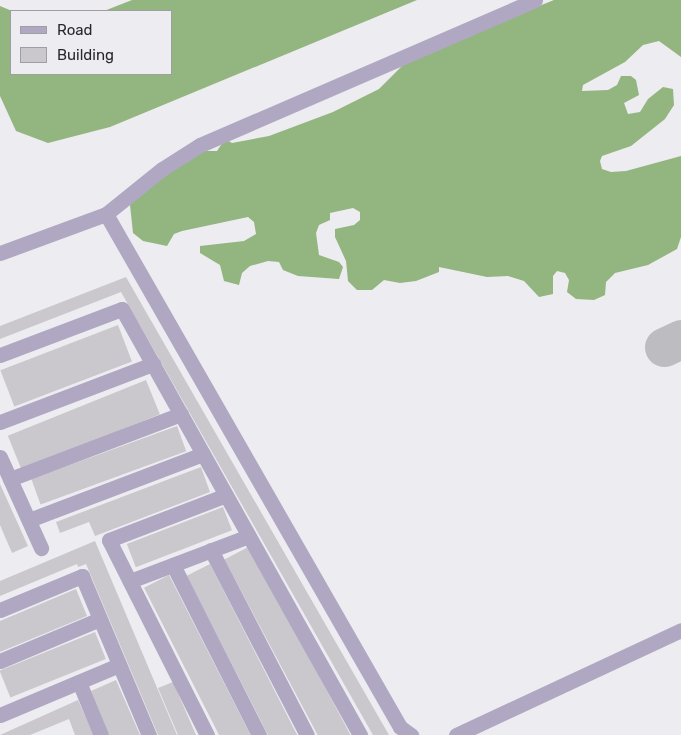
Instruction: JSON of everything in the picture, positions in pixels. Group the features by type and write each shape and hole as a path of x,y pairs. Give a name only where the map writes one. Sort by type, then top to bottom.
{"lane":[{"path":"0,253 106,214 162,169 200,145 535,0"},
{"path":"106,214 400,727 411,735"},
{"path":"0,354 122,309 360,735"},
{"path":"0,422 153,364"},
{"path":"10,479 181,414"},
{"path":"29,520 203,454"},
{"path":"0,457 42,548"},
{"path":"207,735 109,540 226,495"},
{"path":"130,581 249,536"},
{"path":"211,550 307,735"},
{"path":"173,565 259,735"},
{"path":"0,610 82,576 149,735"},
{"path":"0,661 100,619"},
{"path":"456,735 681,630"},
{"path":"0,715 119,665"},
{"path":"79,682 101,735"}],"green space":[{"path":"132,0 417,0 110,127 48,143 16,131 0,96 0,6 10,10 10,75 172,75 172,10 107,10"},
{"path":"554,0 681,0 681,57 659,41 643,45 625,62 583,85 582,91 608,90 617,85 621,76 631,76 636,80 639,95 624,103 628,114 640,112 648,99 663,87 673,89 674,105 665,119 631,146 602,156 600,161 602,169 611,172 626,171 681,156 681,237 677,249 648,265 615,273 606,282 605,295 594,300 576,299 567,292 569,280 565,273 557,271 553,276 553,294 539,297 524,281 508,276 487,277 439,267 439,272 416,281 400,283 384,280 372,290 357,290 348,281 346,261 335,237 335,229 354,225 360,220 360,212 353,208 330,213 330,220 319,225 316,233 319,255 339,262 343,267 339,279 298,276 283,270 279,262 268,261 250,266 242,273 239,285 224,281 220,265 200,253 200,246 244,241 256,234 254,222 248,217 182,231 174,234 167,246 143,241 133,233 130,205 136,194 203,151 217,151 225,139 232,143 269,136 333,112 379,89 410,58"}],"building":[{"path":"126,277 389,735 373,735 121,292 0,339 0,326"},
{"path":"118,325 132,361 14,407 0,370"},
{"path":"146,380 160,414 22,470 8,436"},
{"path":"177,426 186,451 41,504 31,479"},
{"path":"201,467 210,492 95,536 89,522 60,533 56,522"},
{"path":"0,484 28,546 12,553 0,525"},
{"path":"223,507 232,530 136,567 127,544"},
{"path":"95,541 177,735 158,735 86,564 78,567 77,564 0,596 0,581"},
{"path":"250,546 350,735 318,735 224,560"},
{"path":"210,564 297,735 268,735 187,576"},
{"path":"169,575 250,734 219,735 144,588"},
{"path":"76,589 87,616 0,652 0,621"},
{"path":"95,632 106,659 10,697 0,670"},
{"path":"116,680 140,735 109,735 91,691"},
{"path":"173,682 196,735 178,735 158,688"},
{"path":"78,700 94,735 75,735 69,719 30,735 0,735"}],"taxiway":[{"path":"664,347 681,339"}]}
